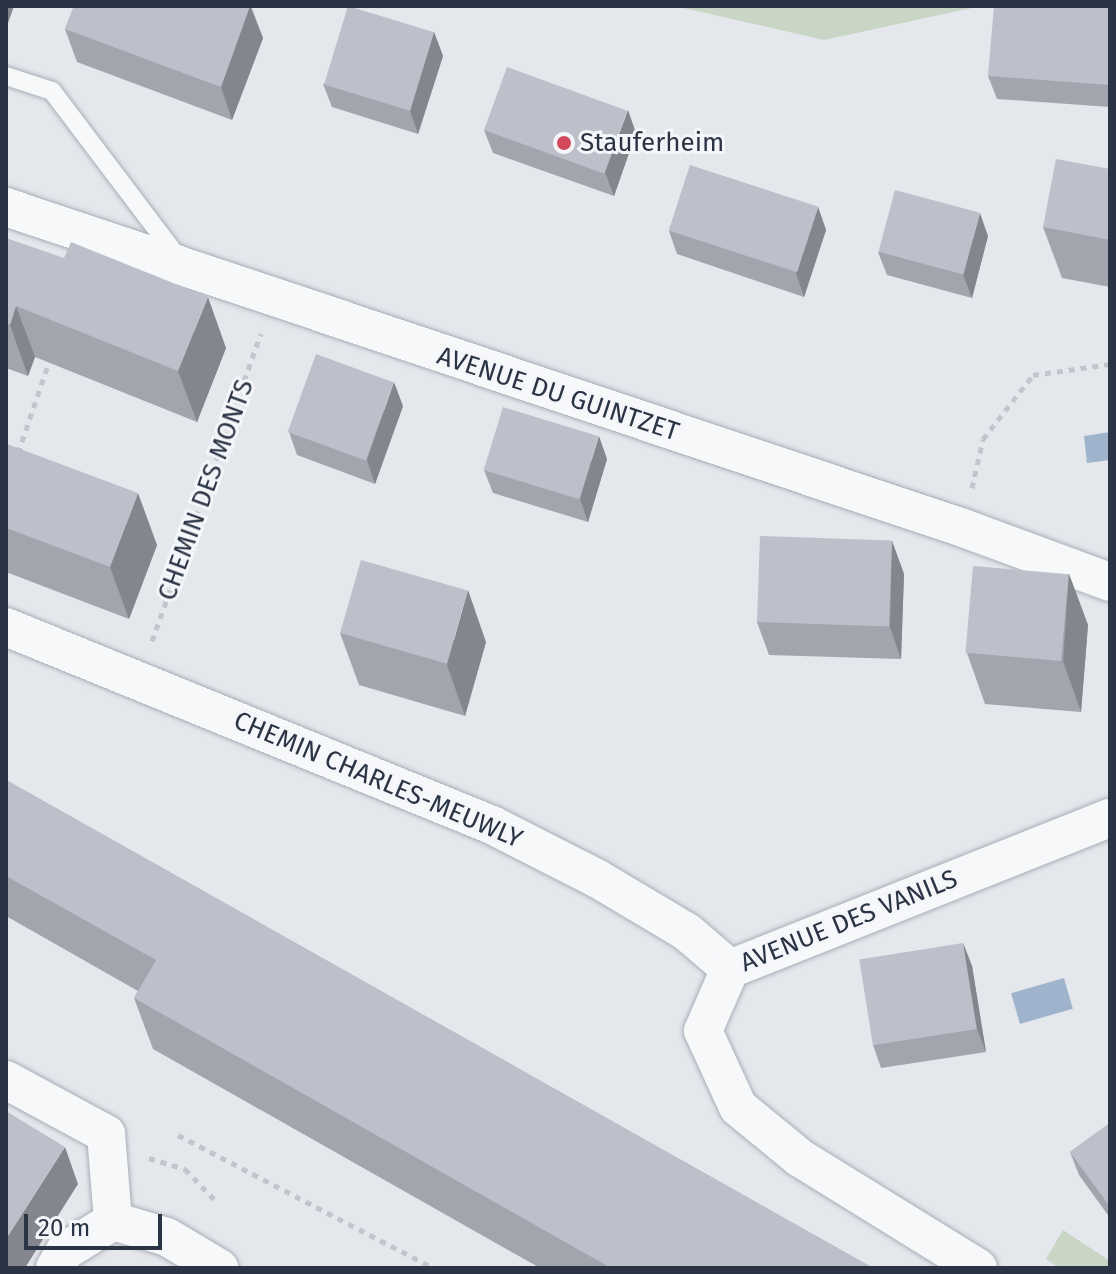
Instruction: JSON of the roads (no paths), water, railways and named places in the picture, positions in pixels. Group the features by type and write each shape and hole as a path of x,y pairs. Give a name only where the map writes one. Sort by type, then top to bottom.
{"street":[{"name":"AVENUE DU GUINTZET","path":"6,207 274,300 963,528 1110,582"},
{"name":"CHEMIN CHARLES-MEUWLY","path":"6,627 492,825 687,932 730,969"},
{"name":"AVENUE DES VANILS","path":"978,1268 800,1158 738,1107 703,1031 730,969 1110,818"},
{"path":"6,1080 106,1134 113,1221"},
{"path":"55,1268 65,1251 113,1221 167,1237 219,1268"}],"lane":[{"path":"6,76 52,91 187,269"}],"water":[{"path":"1110,432 1110,460 1087,463 1084,436"},
{"path":"1064,978 1073,1009 1020,1024 1011,993"}],"place":[{"name":"Stauferheim","path":"564,143"}]}
